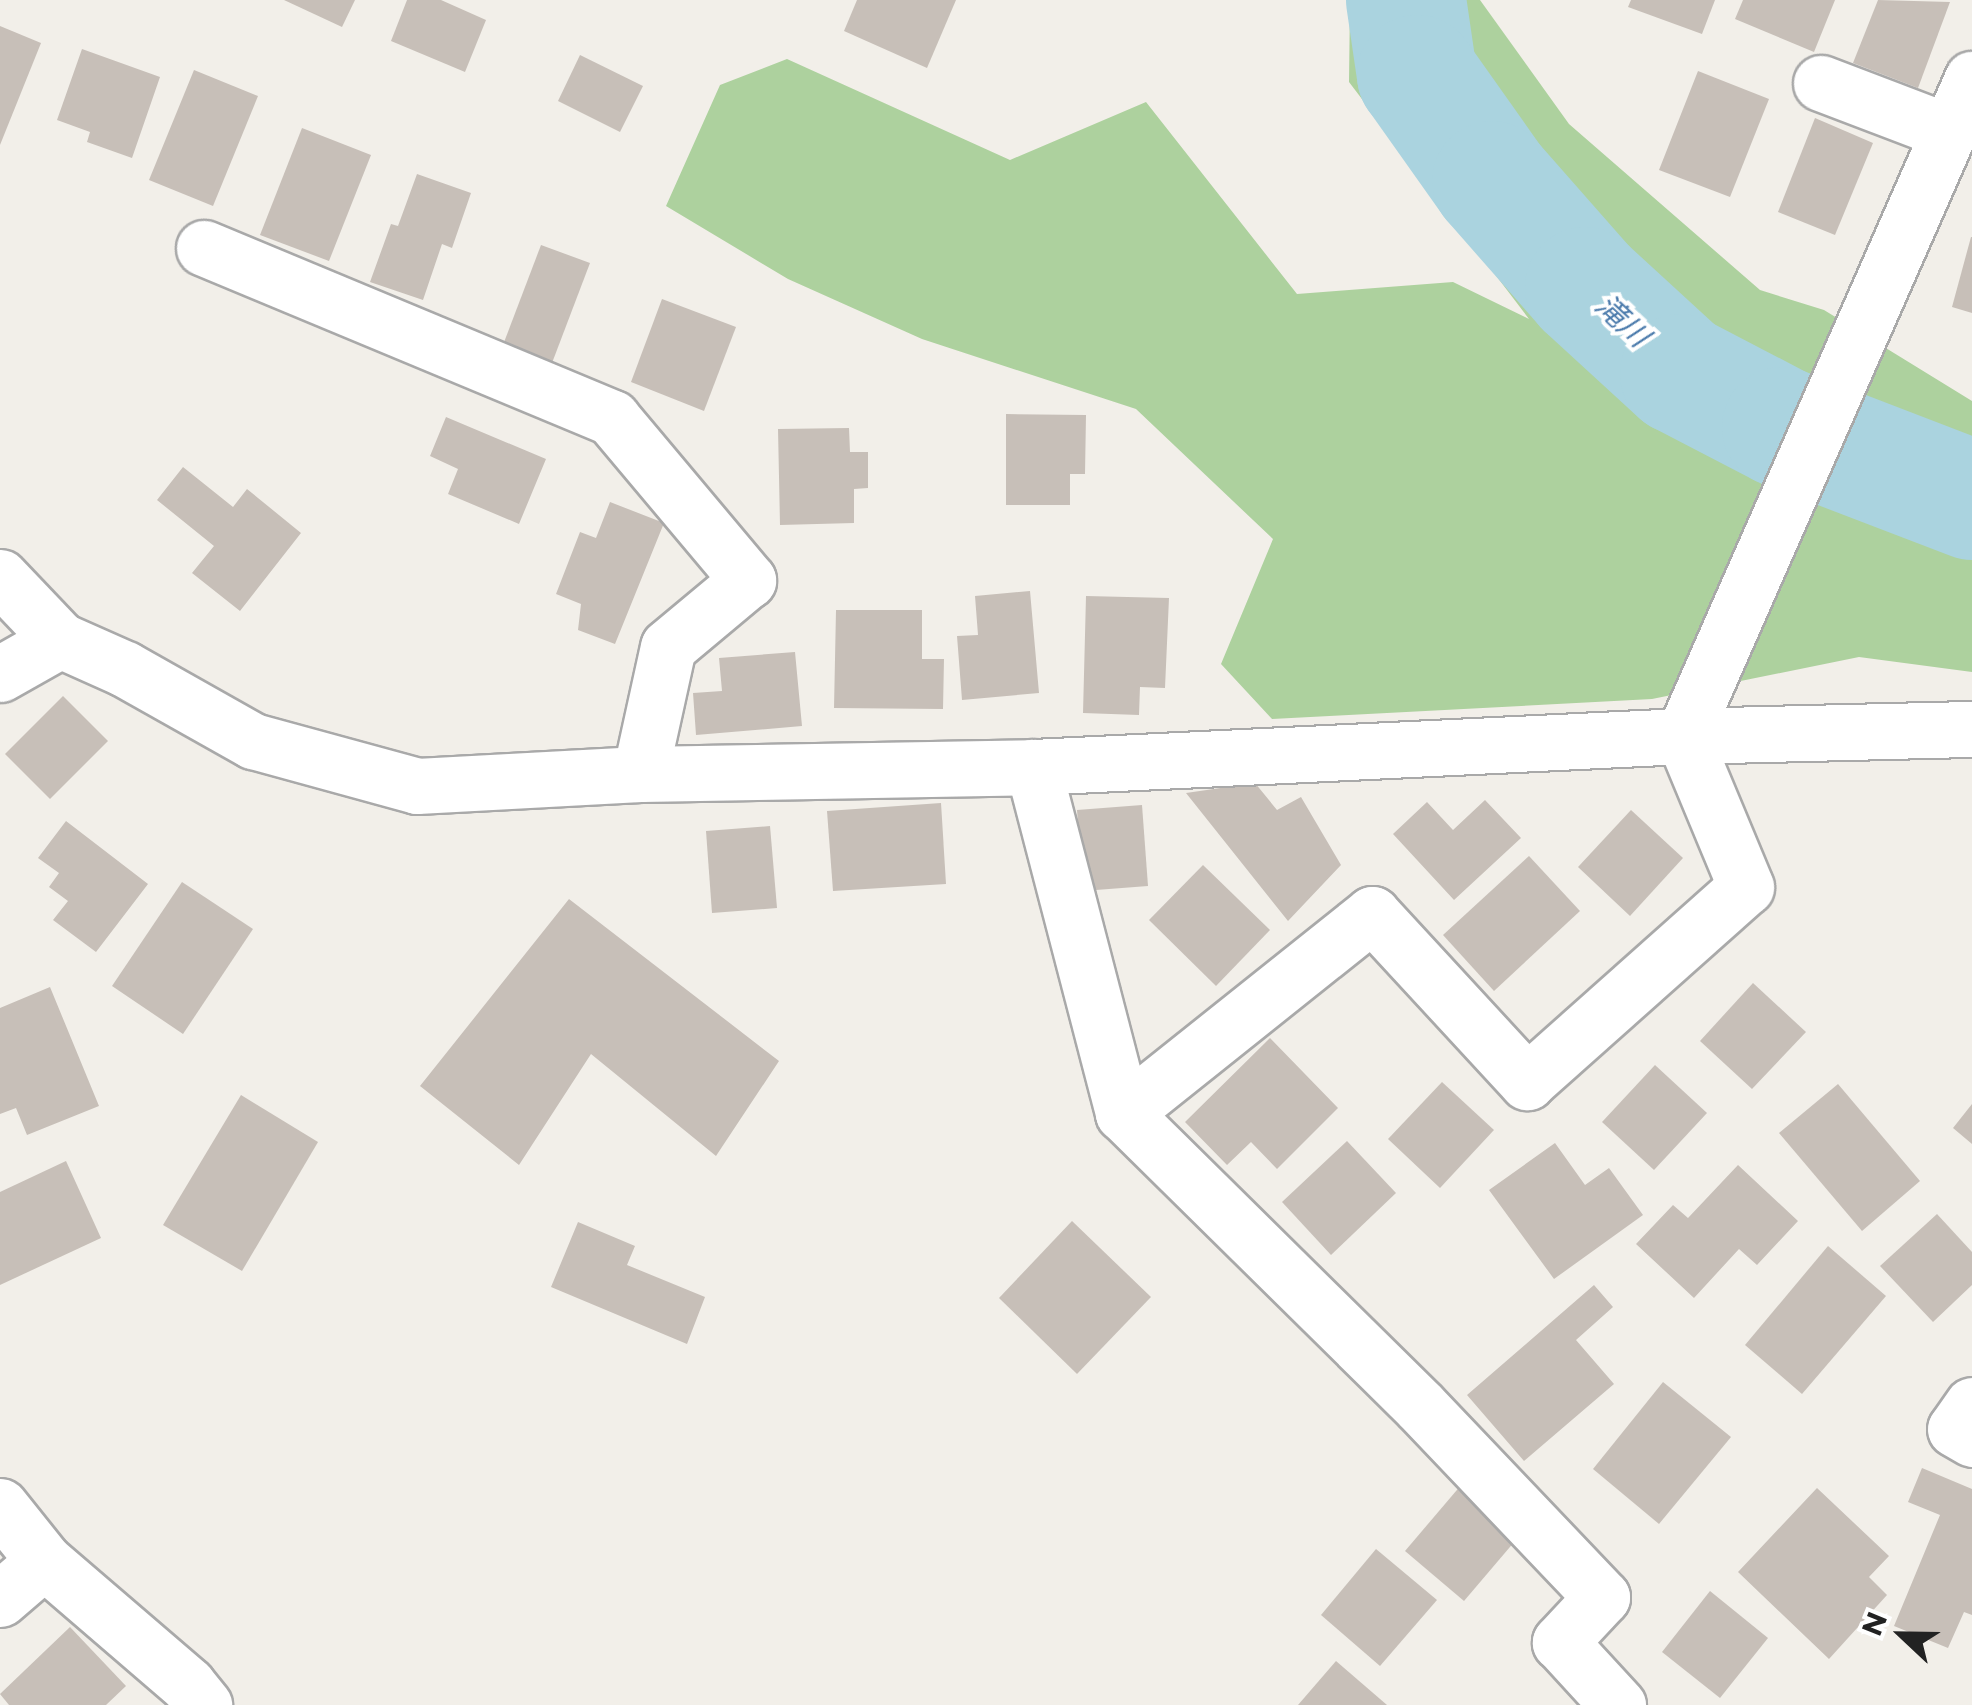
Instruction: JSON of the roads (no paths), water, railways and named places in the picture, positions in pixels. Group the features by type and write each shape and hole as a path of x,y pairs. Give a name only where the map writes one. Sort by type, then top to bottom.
{"street":[{"path":"1123,1113 1372,914 1527,1082 1746,888 1683,736 1972,79"},
{"path":"1821,83 1948,132"},
{"path":"204,248 612,418 748,580 668,647 640,774"},
{"path":"0,577 60,640 125,669 253,741 417,786 640,774 1032,767 1683,736 1972,729"},
{"path":"0,674 60,640"},
{"path":"1032,767 1123,1113 1420,1406 1602,1597 1560,1642 1618,1705"},
{"path":"1972,1406 1955,1428 1972,1439"},
{"path":"0,1506 44,1561 188,1685 204,1705"},
{"path":"0,1599 44,1561"}],"waterway":[{"name":"滝川","path":"1406,0 1417,75 1492,181 1585,287 1680,374 1782,427 1972,500"}]}
